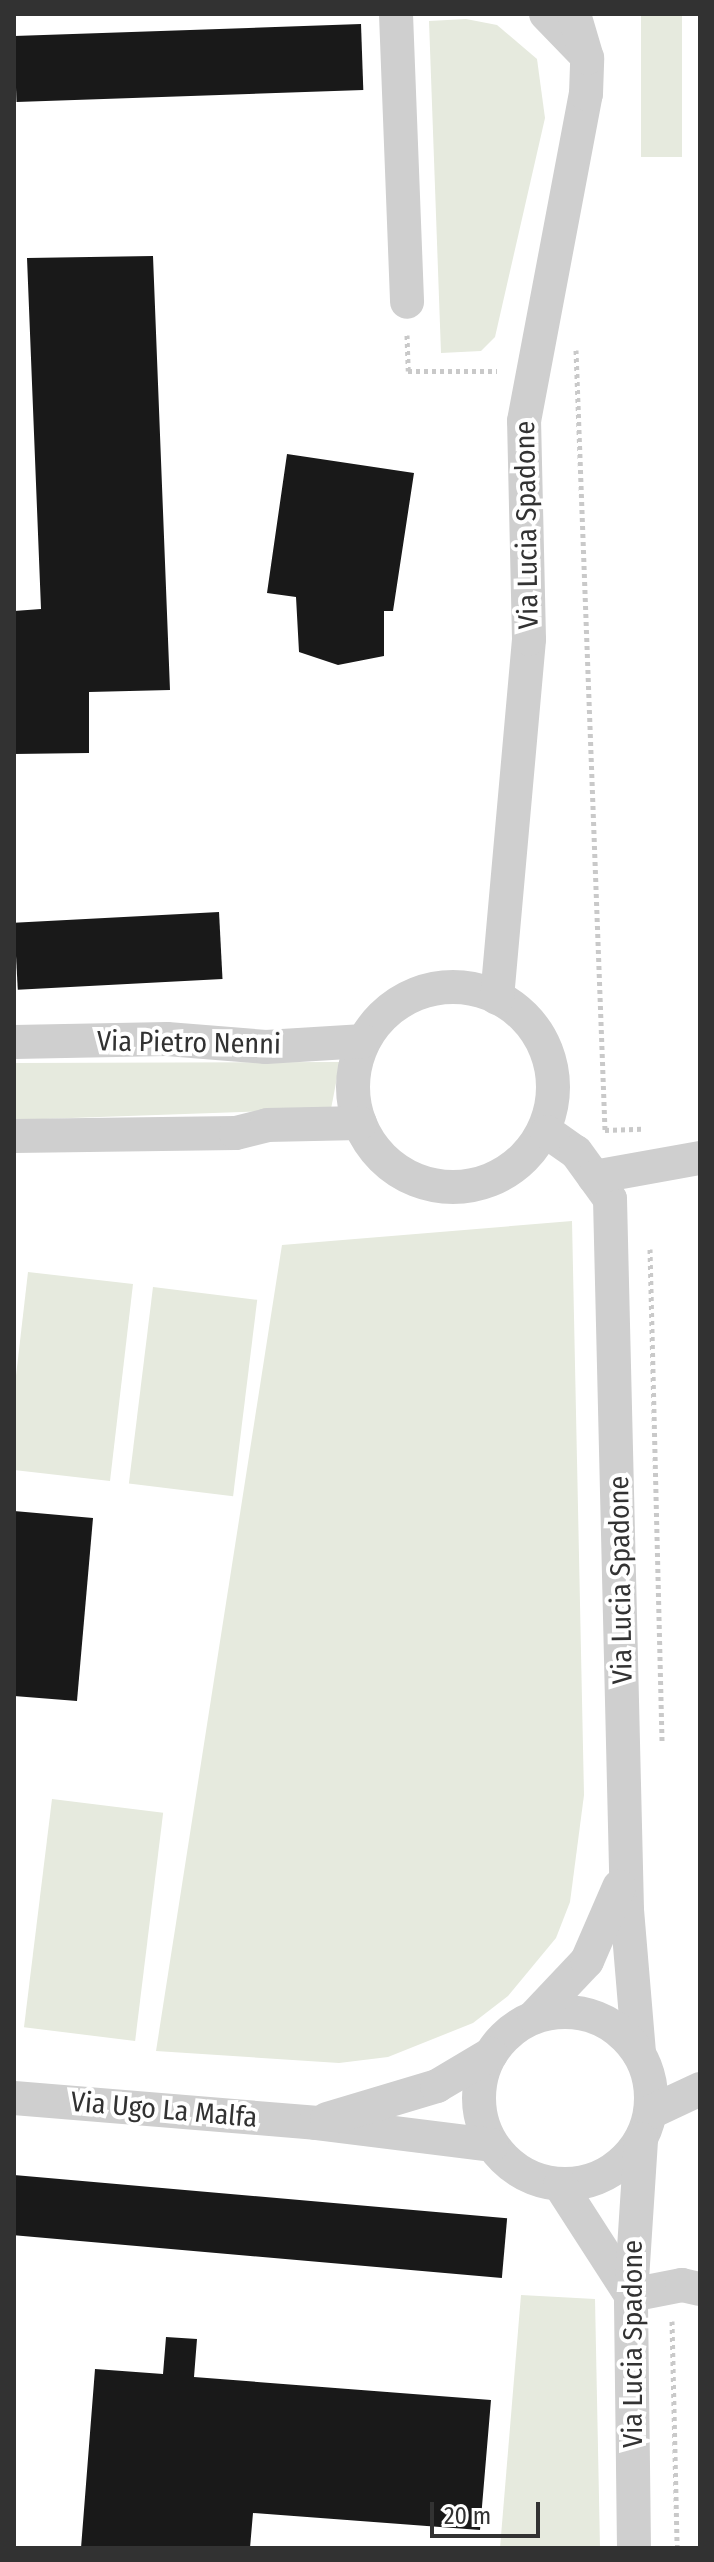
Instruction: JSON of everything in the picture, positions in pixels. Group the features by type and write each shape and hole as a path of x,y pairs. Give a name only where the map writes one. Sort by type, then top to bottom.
{"street":[{"path":"396,14 407,302"},
{"path":"546,14 587,58"},
{"path":"574,14 587,58"},
{"name":"Via Lucia Spadone","path":"497,998 529,639 523,483 529,371 581,126 587,58"},
{"path":"469,988 497,998 540,1037 553,1079 546,1123 521,1160 482,1182 438,1185 396,1169 360,1123 354,1070 364,1041 386,1012 425,990 469,988"},
{"name":"Via Pietro Nenni","path":"14,1042 167,1039 266,1047 364,1041"},
{"path":"14,1136 236,1133 267,1125 360,1123"},
{"name":"Via Lucia Spadone","path":"547,1132 576,1152 610,1199 626,1864 639,2053"},
{"path":"594,1177 700,1158"},
{"path":"315,2123 437,2086 491,2054 534,2017 587,1961 607,1925 626,1864"},
{"path":"534,2017 593,2016 639,2053 650,2081 646,2126"},
{"path":"491,2054 479,2100 492,2145 521,2173 560,2185 607,2174 646,2126 700,2089"},
{"name":"Via Ugo La Malfa","path":"14,2098 315,2123 492,2145"},
{"name":"Via Lucia Spadone","path":"634,2548 631,2295 646,2126"},
{"path":"560,2185 631,2295 682,2285 700,2289"}],"path":[{"path":"407,302 408,371 529,371"},
{"path":"576,337 605,1130 644,1129 647,1166"}],"shaded area":[{"path":"641,14 682,14 682,157 641,157"},
{"path":"466,19 497,25 537,59 545,118 495,337 481,351 441,353 429,21"},
{"path":"340,1062 331,1109 14,1120 14,1063"},
{"path":"572,1221 584,1795 570,1902 556,1938 508,1996 473,2023 388,2057 339,2063 156,2051 282,1245"},
{"path":"28,1272 133,1284 110,1481 14,1470 14,1393"},
{"path":"153,1287 257,1300 233,1496 129,1484"},
{"path":"52,1799 163,1813 135,2041 24,2027"},
{"path":"521,2295 595,2299 600,2548 500,2548"}],"building":[{"path":"361,24 363,90 17,102 14,36"},
{"path":"153,256 170,690 89,692 89,753 14,754 14,611 41,609 27,258"},
{"path":"287,454 414,473 393,611 384,611 384,656 338,665 299,652 296,597 267,593"},
{"path":"219,912 223,979 18,990 14,923"},
{"path":"14,1511 93,1518 77,1701 14,1696"},
{"path":"14,2175 507,2218 502,2278 14,2235"},
{"path":"166,2337 197,2339 194,2377 491,2400 480,2530 253,2513 250,2548 81,2548 95,2369 163,2374"}]}
